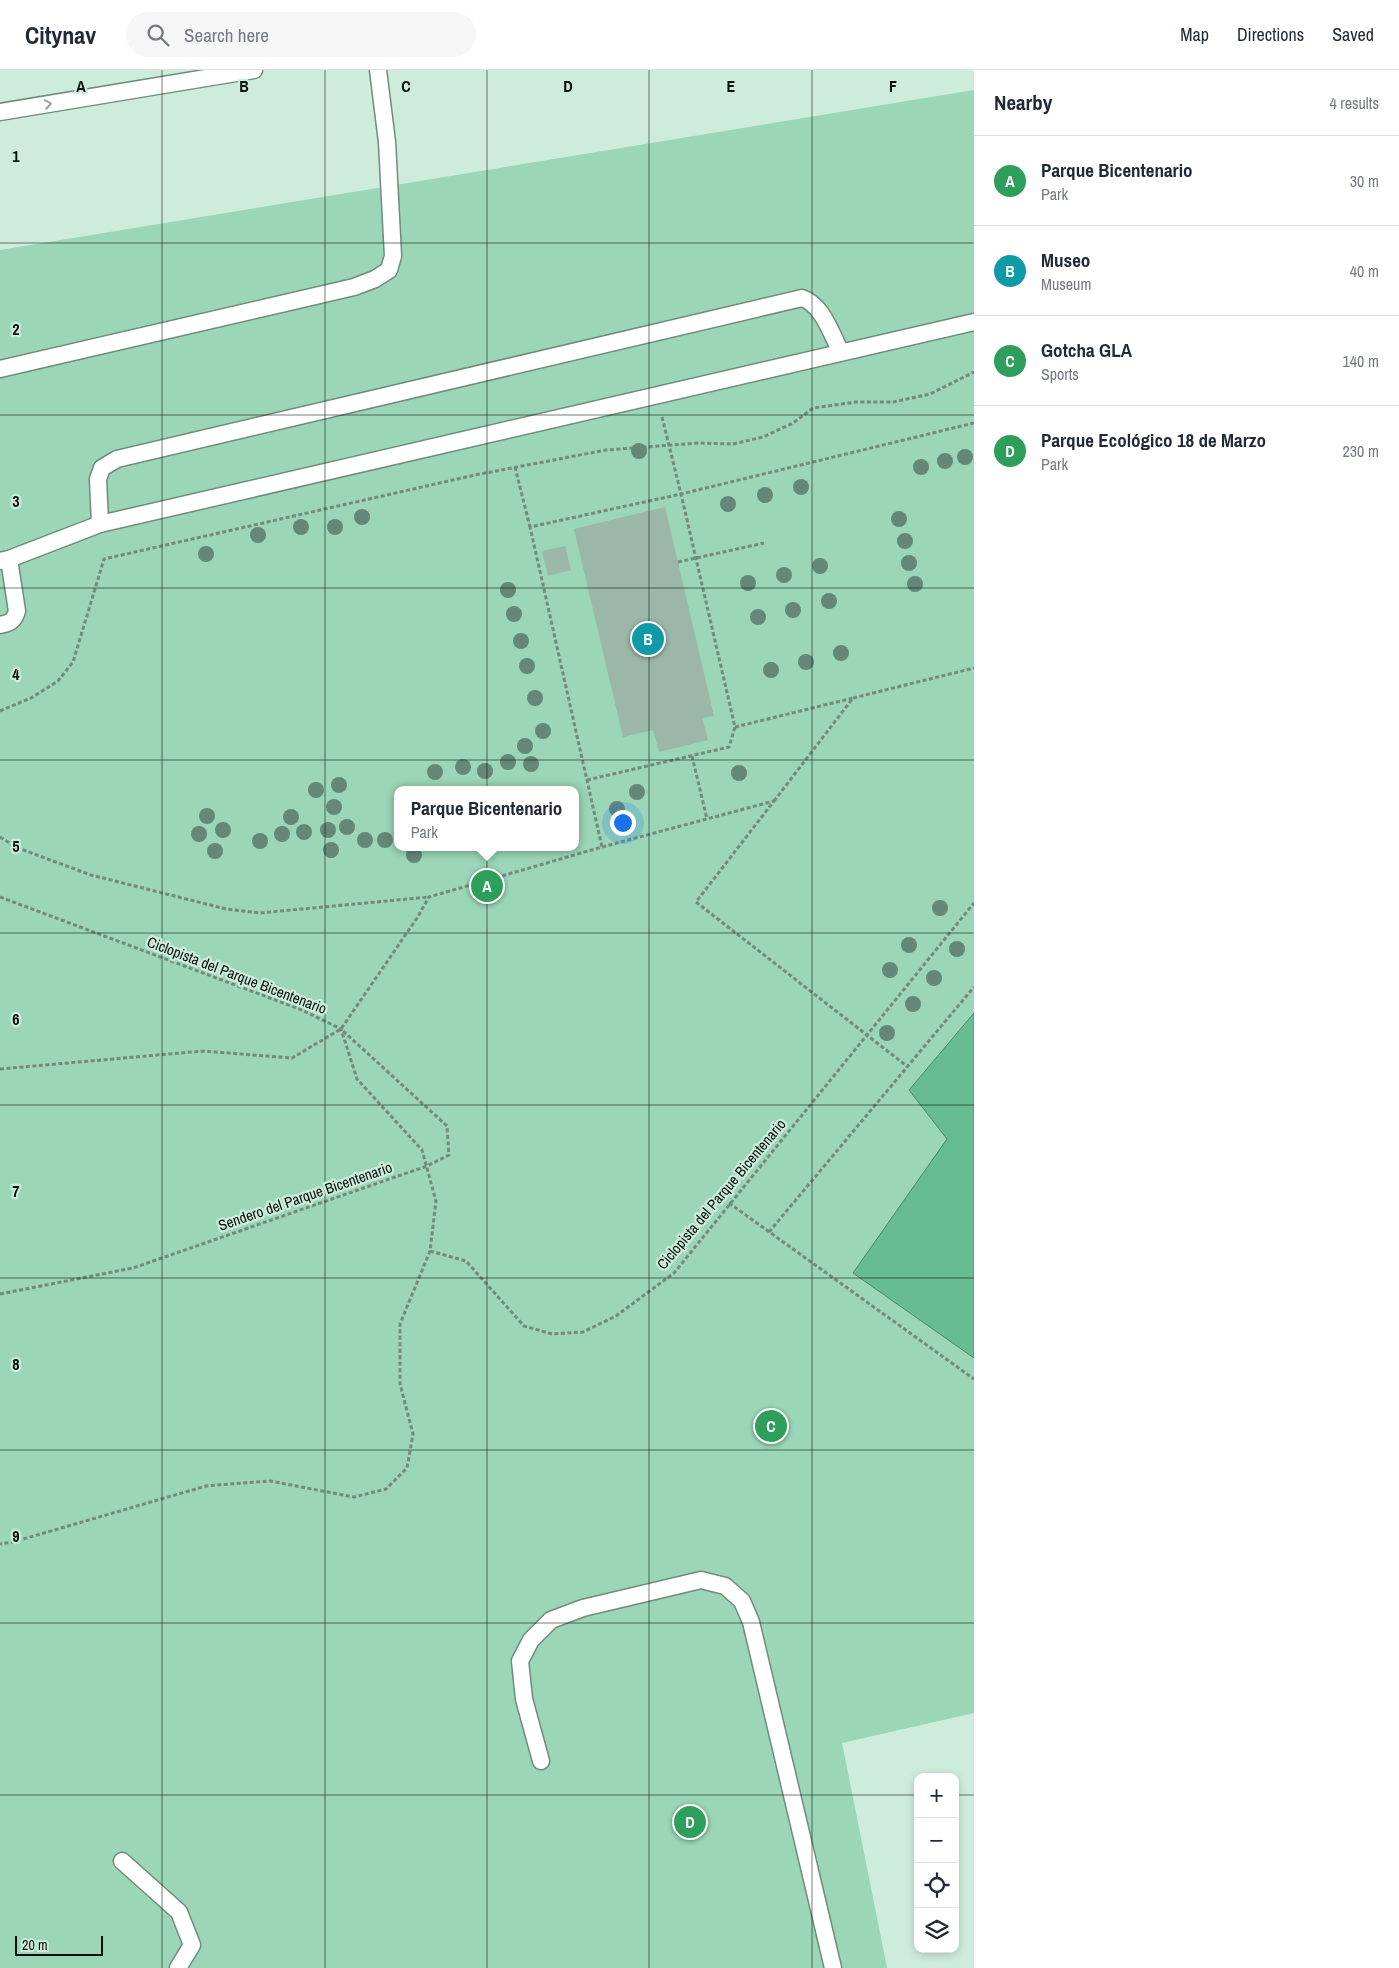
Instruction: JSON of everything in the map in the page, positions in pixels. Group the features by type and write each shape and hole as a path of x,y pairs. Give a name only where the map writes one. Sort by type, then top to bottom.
{"lane":[{"path":"0,112 216,73 254,70"},
{"path":"0,369 354,287 375,279 389,270 393,256 387,142 378,70"},
{"path":"100,524 98,479 102,468 117,459 802,298 810,300 816,306 841,352"},
{"path":"0,625 9,623 15,618 17,611 4,560 100,524 974,322"},
{"path":"542,1761 524,1700 520,1661 531,1640 550,1620 583,1608 701,1580 725,1586 742,1601 751,1622 833,1968"},
{"path":"122,1861 179,1912 192,1945 178,1968"}],"path":[{"path":"0,711 31,698 58,681 73,662 104,559 465,477 606,450 698,443 733,444 763,437 793,423 813,408 856,402 893,402 930,394 974,372"},
{"path":"587,780 729,747 735,727 657,395"},
{"path":"530,527 681,494 974,423"},
{"path":"515,467 602,847"},
{"path":"678,562 764,543"},
{"path":"735,727 974,668"},
{"path":"853,698 696,902 908,1067"},
{"path":"692,756 708,819"},
{"path":"0,838 18,848 91,875 226,909 260,912 429,897 602,847 774,801"},
{"name":"Ciclopista del Parque Bicentenario","path":"0,897 302,1010 341,1029 357,1079 422,1150 436,1201 430,1251 400,1324 400,1384 413,1434 409,1459 407,1468 386,1489 354,1497 270,1481 206,1486 13,1542 0,1544"},
{"path":"0,1069 203,1051 292,1058 341,1029 412,926 429,897"},
{"name":"Ciclopista del Parque Bicentenario","path":"430,1251 466,1260 524,1326 552,1334 583,1332 616,1316 674,1273 974,903"},
{"path":"769,1232 974,987"},
{"name":"Sendero del Parque Bicentenario","path":"0,1294 132,1268 427,1166 448,1155 447,1126 341,1029"},
{"path":"729,1203 974,1379"}],"shaded area":[{"path":"974,90 974,1713 842,1743 887,1968 0,1968 0,250"},
{"path":"974,1013 974,1358 853,1273 947,1139 909,1090"}],"building":[{"path":"665,507 714,716 702,718 708,740 659,752 653,730 623,737 574,529"},
{"path":"565,546 571,570 548,576 542,551"}],"place":[{"name":"Museo","path":"648,639"},
{"name":"Parque Bicentenario","path":"487,886"},
{"name":"Gotcha GLA","path":"771,1426"},
{"name":"Parque Ecológico 18 de Marzo","path":"690,1822"}]}
